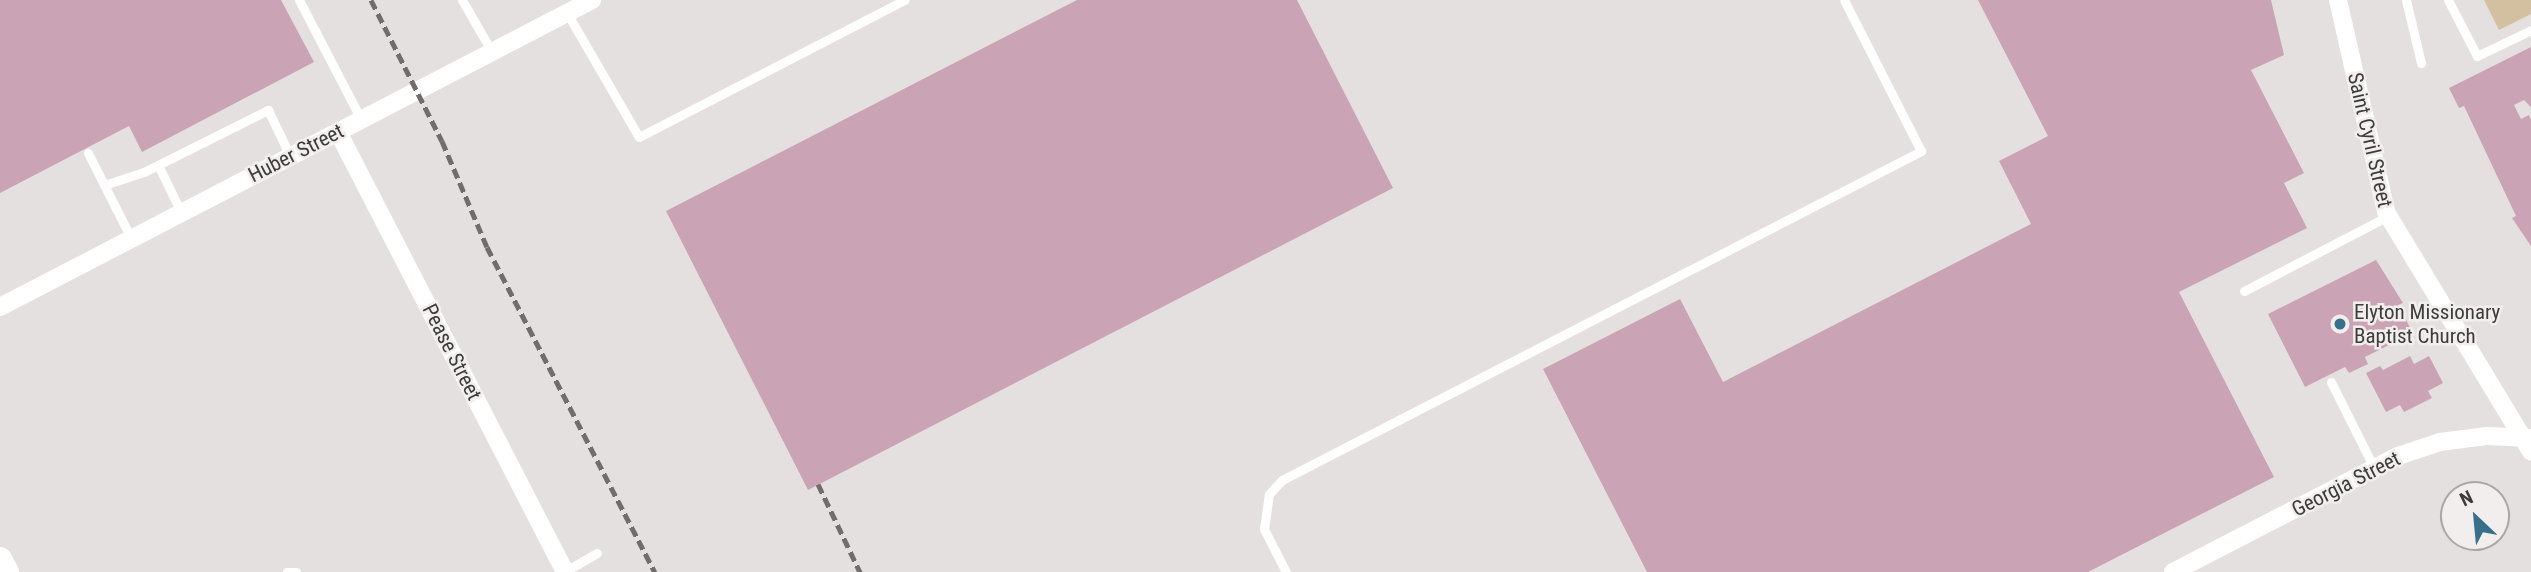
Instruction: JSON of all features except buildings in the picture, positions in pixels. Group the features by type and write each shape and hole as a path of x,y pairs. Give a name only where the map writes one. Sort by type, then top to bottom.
{"street":[{"name":"Huber Street","path":"0,307 592,0"},
{"name":"Saint Cyril Street","path":"2338,0 2388,216 2529,443"},
{"name":"Pease Street","path":"338,132 564,572"},
{"name":"Georgia Street","path":"2173,572 2374,468 2440,442 2486,436 2529,443"}],"lane":[{"path":"299,0 360,119"},
{"path":"462,0 492,51"},
{"path":"567,13 639,137 905,0"},
{"path":"1286,572 1264,529 1269,494 1282,480 1920,150 1844,0"},
{"path":"2406,0 2421,63"},
{"path":"2448,0 2477,56 2531,30"},
{"path":"104,185 158,165 268,110 290,156"},
{"path":"88,153 131,237"},
{"path":"158,165 181,212"},
{"path":"2244,291 2388,216"},
{"path":"2331,382 2374,468"},
{"path":"564,572 597,553"},
{"path":"287,572 296,572"}],"shaded area":[{"path":"2484,0 2531,0 2531,14 2499,30"}],"railway":[{"path":"371,0 442,141 487,247 655,572"},
{"path":"818,484 860,572"}],"place":[{"name":"Elyton Missionary Baptist Church","path":"2340,324"}]}
